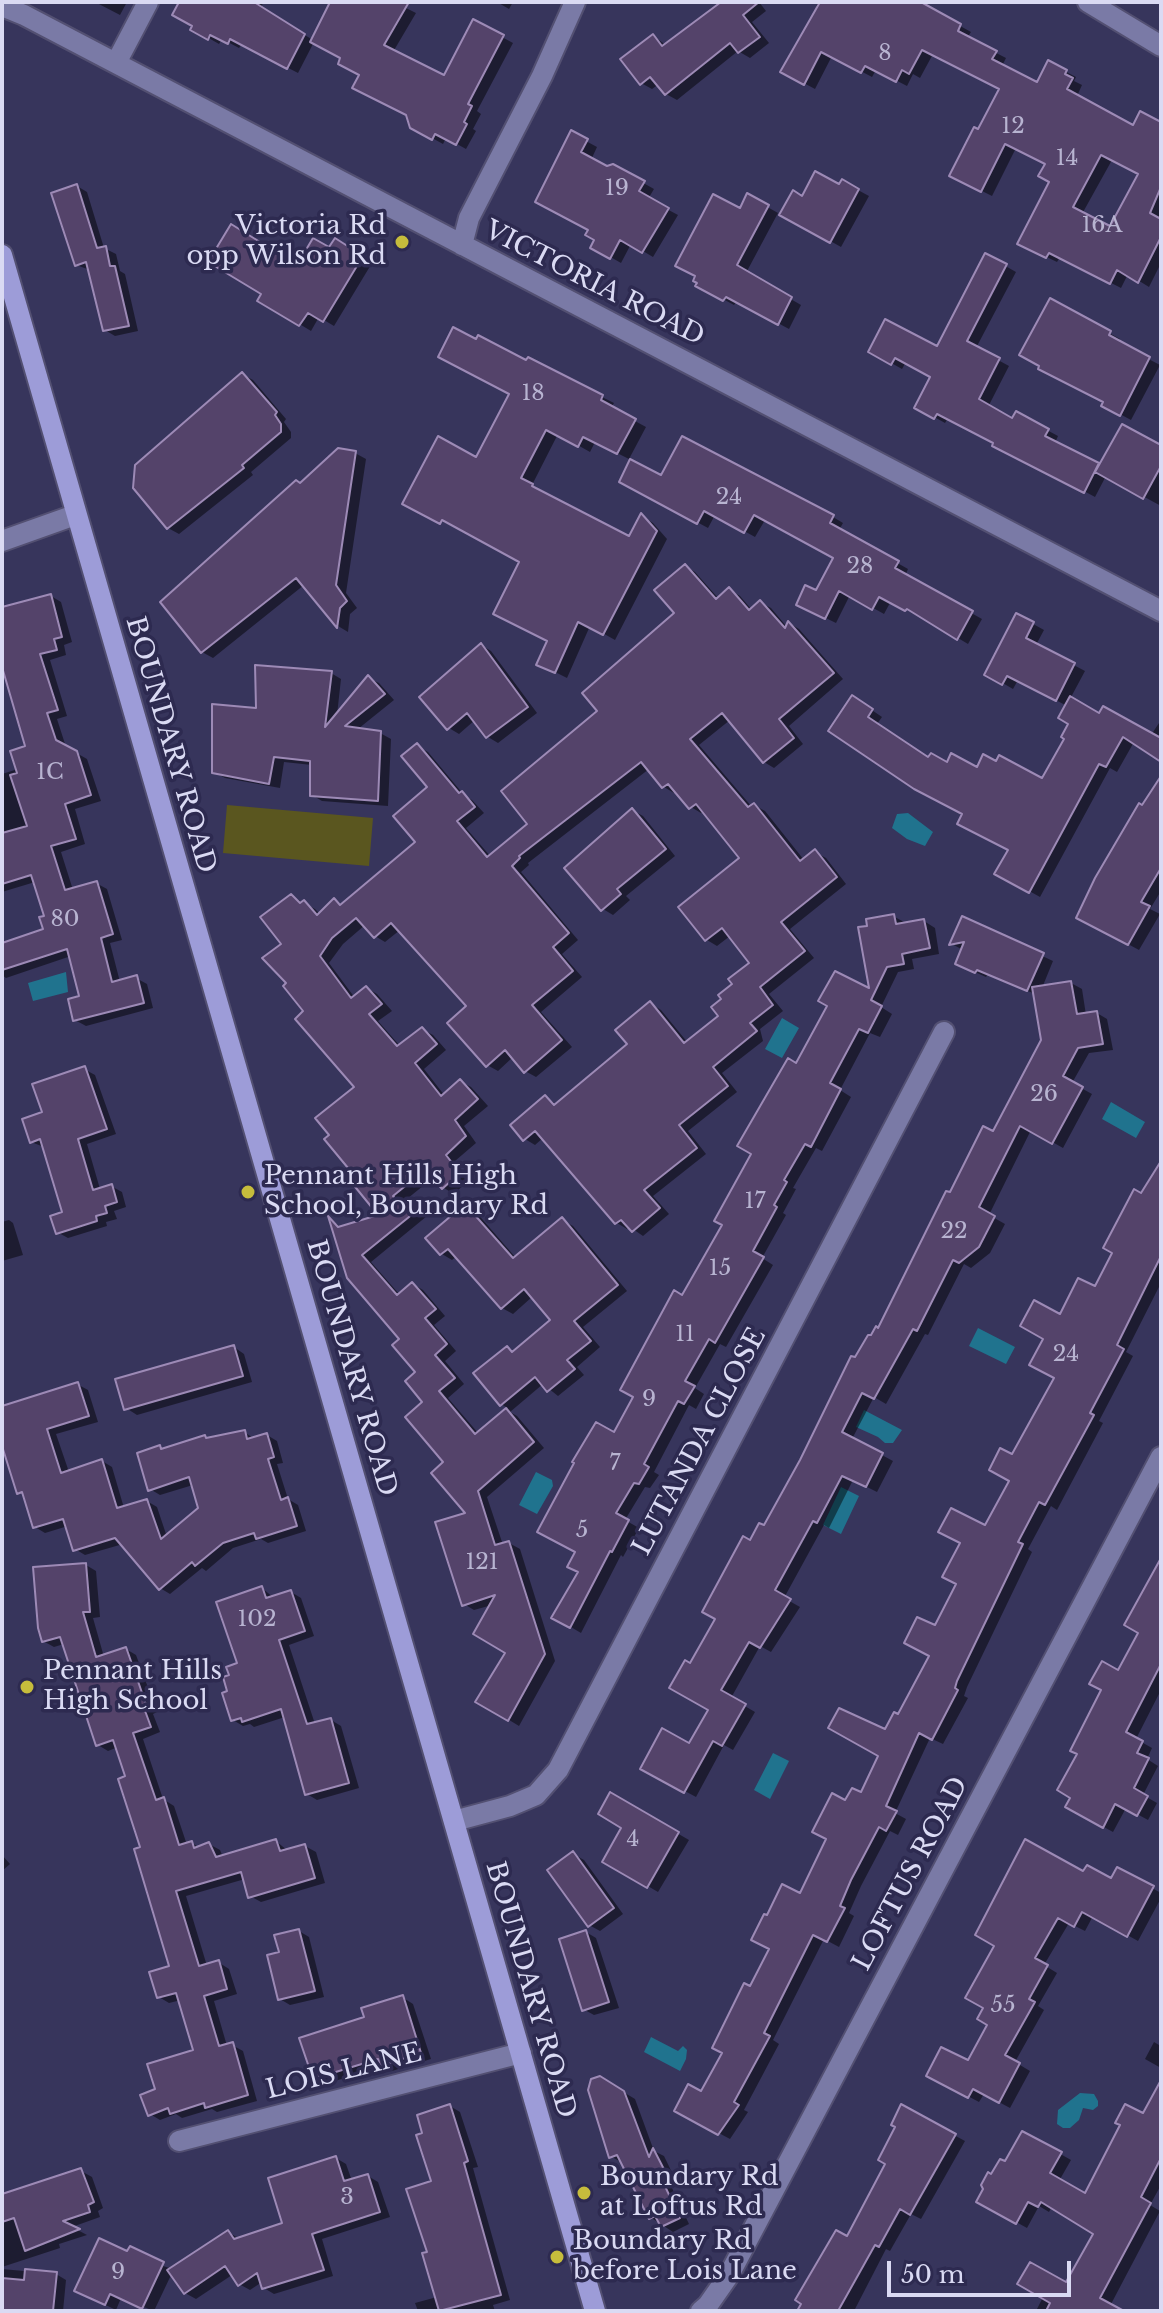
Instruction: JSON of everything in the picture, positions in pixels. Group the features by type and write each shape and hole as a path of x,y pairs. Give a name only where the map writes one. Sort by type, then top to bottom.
{"main road":[{"name":"BOUNDARY ROAD","path":"2,255 595,2311"}],"street":[{"path":"116,63 148,2"},
{"path":"462,245 469,218 542,76 575,2"},
{"path":"1088,2 1161,46"},
{"name":"VICTORIA ROAD","path":"2,6 1161,611"},
{"path":"2,541 75,515"},
{"name":"LUTANDA CLOSE","path":"454,1821 510,1806 536,1795 558,1770 944,1032"},
{"name":"LOFTUS ROAD","path":"701,2311 729,2275 1161,1457"},
{"name":"LOIS LANE","path":"179,2141 521,2053"}],"shaded area":[{"path":"227,805 373,818 369,866 223,853"}],"water":[{"path":"908,813 933,832 925,846 907,839 892,828 897,814"},
{"path":"66,972 68,992 33,1001 28,983"},
{"path":"782,1018 799,1028 782,1058 765,1049"},
{"path":"1111,1102 1145,1122 1136,1138 1102,1119"},
{"path":"978,1328 1015,1347 1006,1364 969,1346"},
{"path":"864,1410 902,1430 893,1443 885,1443 856,1427"},
{"path":"536,1472 552,1480 553,1486 537,1514 519,1505"},
{"path":"841,1487 859,1496 841,1534 823,1525"},
{"path":"773,1753 789,1761 770,1799 754,1790"},
{"path":"651,2037 678,2051 683,2046 687,2050 680,2071 644,2052"},
{"path":"1080,2093 1094,2094 1098,2106 1093,2110 1083,2108 1079,2120 1070,2128 1063,2128 1057,2124 1058,2110"}],"building":[{"path":"179,2 254,2 305,34 287,69 230,39 228,44 210,35 208,40 190,30 192,26 172,15"},
{"path":"330,2 409,2 384,45 444,75 473,19 504,35 468,104 472,106 464,122 467,124 456,145 435,134 432,140 410,128 406,115 352,88 359,75 338,64 340,58 310,42"},
{"path":"721,2 759,2 743,15 760,37 738,53 730,43 665,95 650,77 640,85 620,59 653,34 662,46"},
{"path":"820,2 921,2 961,24 958,31 997,51 992,59 1037,82 1048,60 1067,70 1065,74 1073,78 1067,89 1133,125 1140,111 1161,122 1161,187 1150,213 1161,219 1161,237 1138,283 1117,270 1110,284 1049,253 1046,258 1017,244 1049,182 1038,176 1045,164 1005,144 981,192 949,176 974,127 978,129 999,89 922,50 909,74 902,70 896,82 865,66 861,73 821,52 804,85 780,72","holes":["1101,155 1138,174 1110,226 1073,207"]},
{"path":"571,130 588,139 581,152 645,181 639,191 669,208 642,253 620,240 610,259 590,248 594,240 585,235 588,230 535,202"},
{"path":"815,171 839,184 842,179 859,189 830,243 779,215 793,190 802,196"},
{"path":"77,184 97,248 106,246 110,266 115,266 129,326 103,331 86,262 75,266 51,193"},
{"path":"747,193 769,205 737,265 792,297 778,325 726,297 723,301 695,286 695,276 675,266 713,194 740,208"},
{"path":"231,224 297,265 313,238 329,247 335,238 363,256 323,322 308,313 299,326 257,301 261,294 208,262"},
{"path":"985,253 1007,264 967,341 1000,358 979,399 1012,418 1016,411 1049,429 1045,436 1099,463 1084,493 937,414 934,419 914,408 930,377 895,358 891,365 868,352 885,319 937,346"},
{"path":"1050,298 1111,331 1109,335 1150,357 1120,416 1101,406 1103,402 1038,369 1039,366 1019,355"},
{"path":"453,327 476,339 478,335 526,360 528,357 603,395 601,400 636,419 617,454 583,437 578,447 546,430 521,478 629,536 641,513 657,531 603,635 578,622 555,673 536,665 547,641 493,614 519,562 442,520 440,524 402,504 438,436 476,457 509,394 438,357"},
{"path":"242,372 277,412 275,415 281,424 281,432 242,465 244,468 167,529 133,488 135,465"},
{"path":"1122,424 1161,445 1161,466 1143,499 1095,472"},
{"path":"682,436 834,515 830,523 899,561 895,568 973,611 957,640 907,609 905,611 879,597 872,610 839,591 825,619 796,605 805,585 816,590 833,558 754,515 744,533 704,511 697,524 619,482 630,459 661,475"},
{"path":"338,448 356,451 336,585 347,601 340,608 337,628 296,578 201,653 160,602 296,480 300,483"},
{"path":"685,564 716,599 729,587 749,610 760,600 785,628 788,621 834,673 779,719 794,738 763,763 722,713 690,739 748,807 754,803 800,861 815,849 837,877 781,922 805,951 760,987 773,1005 750,1023 757,1031 713,1067 728,1086 679,1125 697,1148 644,1190 660,1208 632,1232 621,1220 615,1224 535,1131 523,1141 510,1125 545,1095 554,1105 627,1044 615,1030 650,1001 684,1043 718,1016 711,1007 721,999 718,995 732,984 728,979 749,963 722,928 705,941 678,907 739,858 696,804 689,809 668,784 662,788 641,762 519,856 512,866 569,933 553,947 573,971 532,1005 562,1040 524,1073 505,1050 486,1067 447,1023 466,1006 391,923 374,938 356,918 332,938 320,956 351,998 366,986 382,1004 369,1014 397,1046 422,1027 437,1044 415,1063 441,1096 460,1079 478,1099 455,1120 466,1136 446,1155 460,1173 442,1189 425,1170 393,1196 403,1208 430,1200 362,1255 397,1295 412,1282 436,1309 425,1318 447,1344 435,1355 455,1378 439,1391 475,1434 506,1408 534,1442 478,1491 495,1545 509,1541 545,1654 508,1721 475,1702 505,1653 473,1634 495,1595 462,1606 435,1522 465,1513 431,1473 443,1462 405,1417 422,1402 405,1381 415,1372 392,1345 399,1339 347,1278 328,1216 338,1227 378,1215 343,1172 348,1168 324,1139 329,1135 315,1118 354,1087 295,1019 303,1011 283,986 286,983 262,958 281,944 260,917 291,894 300,903 304,900 317,915 334,898 340,905 415,842 393,816 427,787 401,756 417,743 459,793 462,791 475,807 457,821 487,857 527,824 501,791 597,711 582,693 674,613 654,590"},
{"path":"51,594 62,637 54,639 57,650 40,654 58,710 47,713 56,740 77,751 91,795 65,804 76,839 51,846 65,890 97,881 113,934 101,938 112,982 137,975 144,1003 73,1021 68,999 79,996 67,949 2,970 2,943 43,929 39,917 44,916 31,875 2,884 2,833 27,826 10,775 17,773 10,751 25,746 2,667 2,607"},
{"path":"1016,613 1034,622 1026,638 1075,663 1056,701 1007,676 1002,685 984,675"},
{"path":"481,643 528,707 486,738 467,713 447,730 419,697"},
{"path":"255,665 332,671 325,727 368,675 385,694 345,726 381,731 378,801 310,796 310,761 274,757 269,784 212,773 212,704 256,708"},
{"path":"852,695 873,709 868,717 928,757 931,753 947,762 951,753 977,767 983,754 996,761 999,755 1042,778 1064,739 1061,737 1068,724 1058,718 1070,696 1099,713 1103,706 1161,738 1161,762 1123,737 1106,767 1099,764 1029,893 994,874 1008,850 957,824 962,814 914,789 828,731"},
{"path":"1161,776 1161,868 1141,902 1150,906 1128,945 1076,918 1095,878 1139,803 1142,805"},
{"path":"632,808 666,849 617,889 621,894 601,911 564,868"},
{"path":"894,914 896,924 924,919 930,948 902,954 904,964 887,967 871,1000 882,1006 868,1033 859,1029 830,1083 841,1089 811,1147 805,1144 784,1180 787,1182 774,1205 777,1207 753,1251 764,1257 715,1343 709,1339 685,1381 695,1386 684,1404 678,1401 644,1464 649,1467 639,1484 634,1483 616,1513 629,1520 570,1628 551,1618 578,1572 567,1567 575,1552 537,1532 596,1422 614,1432 633,1397 620,1390 674,1290 682,1295 722,1225 714,1221 751,1154 737,1146 788,1058 796,1063 827,1006 818,1001 835,971 869,988 858,927 867,926 866,919"},
{"path":"962,916 1044,953 1027,991 955,964 964,942 949,945"},
{"path":"1071,981 1077,1014 1097,1011 1103,1044 1078,1048 1063,1076 1083,1087 1052,1144 1020,1126 979,1207 995,1216 979,1247 959,1263 953,1260 917,1331 913,1329 874,1399 862,1393 842,1432 883,1453 866,1487 842,1476 817,1523 813,1521 775,1590 791,1599 760,1648 749,1642 721,1690 746,1704 722,1746 713,1741 684,1793 640,1769 662,1728 689,1743 708,1710 669,1688 685,1660 690,1663 715,1619 702,1612 743,1536 750,1540 759,1523 764,1525 851,1356 855,1357 868,1335 876,1326 878,1328 946,1191 950,1192 983,1126 993,1131 1041,1040 1032,987"},
{"path":"85,1066 107,1129 78,1139 93,1190 112,1184 117,1202 105,1206 107,1213 96,1216 97,1221 56,1234 50,1216 62,1212 40,1139 30,1143 22,1119 42,1112 32,1084"},
{"path":"1161,1161 1161,1256 1117,1345 1124,1349 1090,1413 1094,1415 1045,1505 1039,1502 1018,1542 1023,1544 957,1681 955,1688 958,1690 932,1740 919,1733 886,1806 897,1811 886,1831 879,1827 851,1880 840,1906 845,1908 827,1942 813,1935 764,2033 770,2036 734,2102 739,2105 718,2135 674,2111 688,2084 701,2091 722,2053 712,2048 744,1983 750,1986 769,1949 751,1940 782,1884 800,1893 826,1839 812,1832 832,1793 845,1800 852,1788 861,1792 878,1756 828,1728 839,1708 885,1729 894,1712 898,1714 929,1656 904,1643 917,1617 935,1625 956,1584 942,1577 960,1543 938,1532 951,1508 985,1525 1009,1481 989,1470 1000,1448 1012,1454 1054,1378 1029,1365 1043,1339 1020,1326 1034,1300 1060,1314 1078,1278 1095,1286 1112,1253 1103,1248 1134,1189 1141,1193"},
{"path":"465,1204 513,1258 562,1217 618,1285 574,1321 591,1341 567,1360 575,1369 547,1392 535,1377 500,1406 473,1373 507,1346 512,1352 550,1320 524,1289 501,1309 448,1249 440,1255 425,1238"},
{"path":"234,1345 243,1376 124,1410 115,1379"},
{"path":"78,1382 89,1416 47,1429 61,1473 102,1459 117,1508 147,1499 161,1539 198,1508 189,1477 148,1491 137,1453 205,1435 206,1438 245,1430 247,1439 267,1433 274,1457 268,1459 281,1500 288,1497 297,1526 256,1539 254,1533 223,1543 195,1566 192,1562 159,1590 115,1538 73,1551 63,1519 33,1528 22,1492 17,1494 2,1446 2,1406"},
{"path":"1161,1558 1161,1664 1126,1732 1143,1741 1137,1753 1149,1758 1134,1788 1148,1796 1137,1816 1115,1804 1103,1828 1065,1807 1070,1798 1057,1790 1077,1754 1070,1751 1101,1690 1089,1684 1102,1661 1118,1670 1138,1633 1124,1625"},
{"path":"86,1563 90,1612 83,1612 96,1657 126,1647 151,1727 133,1733 156,1800 164,1797 179,1845 192,1841 194,1848 209,1842 216,1857 276,1839 280,1851 305,1844 315,1878 248,1898 241,1872 176,1891 199,1966 219,1960 227,1989 204,1996 219,2046 233,2042 248,2095 205,2108 204,2103 170,2114 168,2108 148,2116 140,2095 155,2089 147,2064 193,2050 176,1993 157,1998 149,1972 169,1966 134,1849 140,1847 118,1779 125,1776 113,1740 96,1746 60,1637 42,1642 38,1628 33,1567"},
{"path":"262,1586 266,1598 291,1590 305,1631 279,1640 307,1724 331,1718 349,1783 305,1795 281,1709 242,1722 241,1718 231,1721 222,1693 227,1691 223,1677 229,1675 226,1667 237,1663 216,1602"},
{"path":"610,1792 679,1832 647,1888 602,1862 621,1828 598,1814"},
{"path":"1025,1839 1083,1871 1087,1865 1111,1878 1117,1867 1154,1886 1127,1937 1082,1912 1074,1927 1058,1918 1035,1958 1048,1965 1029,1999 1035,2002 1005,2055 1020,2063 999,2103 973,2089 968,2098 926,2076 941,2047 968,2060 987,2025 977,2019 983,2008 965,1998 994,1946 975,1935"},
{"path":"573,1851 614,1908 588,1927 547,1870"},
{"path":"299,1929 315,1991 278,2000 267,1955 279,1952 274,1935"},
{"path":"586,1930 609,2002 582,2011 559,1939"},
{"path":"403,1995 421,2053 380,2066 378,2059 313,2079 299,2038 364,2017 361,2008"},
{"path":"600,2076 624,2091 649,2157 653,2148 669,2179 663,2182 680,2218 661,2227 655,2216 649,2219 617,2155 609,2158 588,2090 591,2079"},
{"path":"1161,2080 1161,2158 1141,2197 1151,2203 1100,2298 1124,2311 1046,2311 1050,2303 1017,2284 1030,2262 1066,2282 1093,2234 1041,2202 1038,2207 1028,2202 1016,2224 976,2202 983,2189 981,2185 1000,2159 1005,2161 1022,2131 1062,2152 1050,2173 1085,2193 1120,2125 1115,2123 1125,2104 1143,2113"},
{"path":"450,2104 468,2161 464,2163 501,2295 439,2311 422,2253 427,2252 406,2189 431,2181 416,2135 422,2133 417,2115"},
{"path":"901,2104 956,2134 910,2215 900,2209 879,2247 875,2245 838,2311 797,2311 801,2304 795,2300 836,2230 847,2236 885,2164 878,2160 895,2127 891,2125"},
{"path":"336,2156 344,2181 368,2174 380,2212 312,2234 324,2270 262,2289 257,2273 238,2286 225,2266 184,2294 167,2270 228,2230 234,2239 282,2223 268,2178"},
{"path":"81,2168 94,2202 88,2205 90,2212 63,2221 80,2229 25,2251 14,2218 2,2222 2,2194"},
{"path":"99,2238 127,2251 130,2246 164,2262 142,2309 110,2294 105,2305 74,2291"},
{"path":"25,2269 57,2272 53,2311 2,2311 2,2278 24,2280"}],"place":[{"name":"Victoria Rd opp Wilson Rd","path":"402,242"},
{"name":"Pennant Hills High School, Boundary Rd","path":"248,1192"},
{"name":"Pennant Hills High School","path":"27,1687"},
{"name":"Boundary Rd at Loftus Rd","path":"584,2193"},
{"name":"Boundary Rd before Lois Lane","path":"557,2257"}]}
